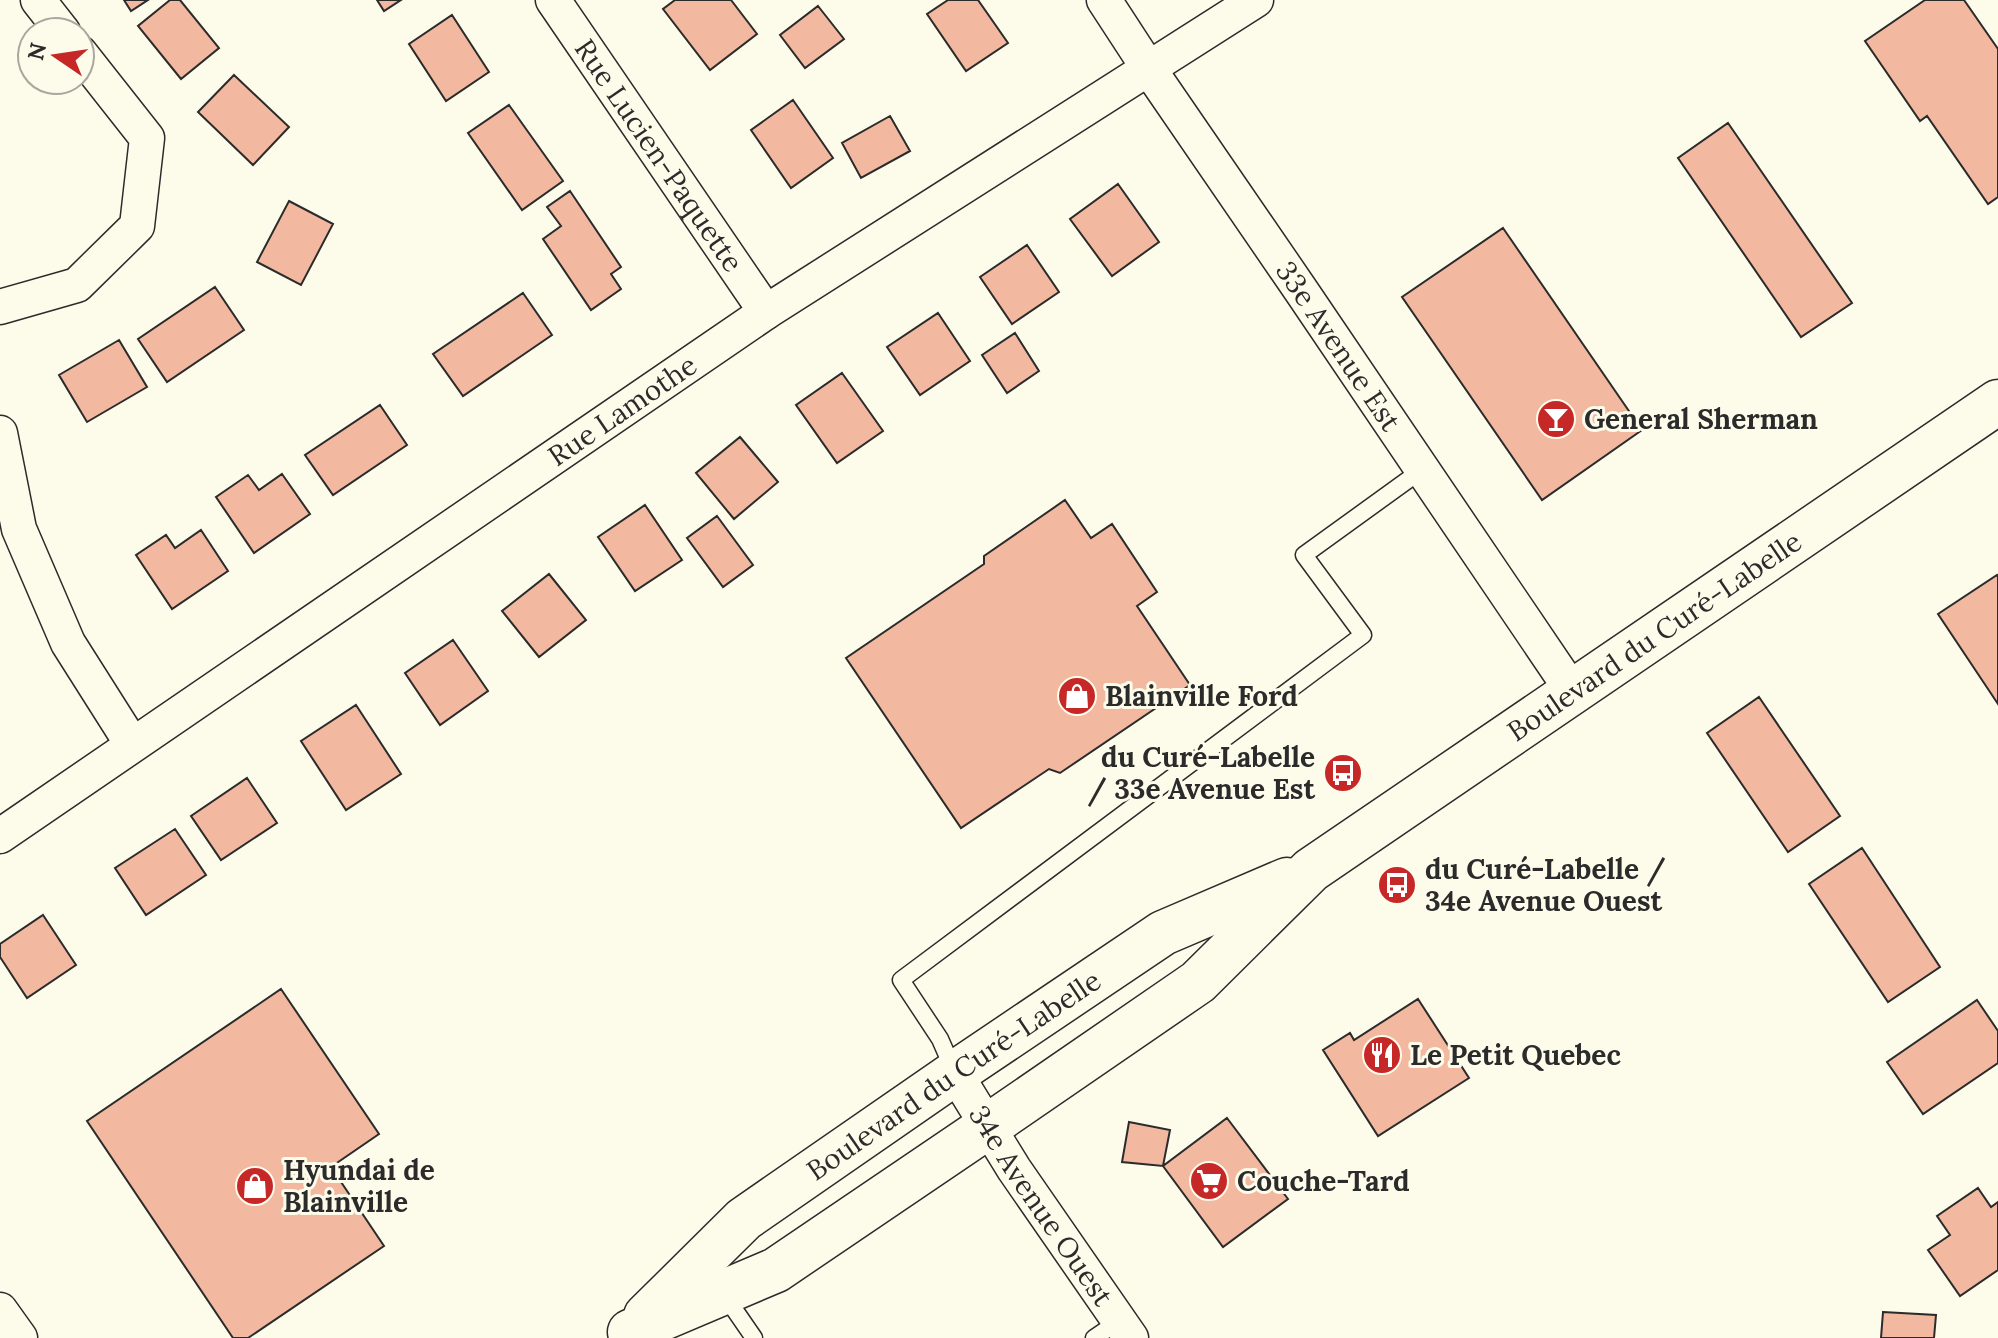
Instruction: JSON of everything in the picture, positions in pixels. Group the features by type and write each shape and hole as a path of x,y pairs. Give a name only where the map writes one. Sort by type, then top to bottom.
{"main road":[{"name":"Boulevard du Curé-Labelle","path":"711,1277 776,1270 987,1127 1198,982 1311,870 1998,402"},
{"name":"Boulevard du Curé-Labelle","path":"626,1335 711,1277 744,1219 955,1073 1163,933 1311,870"}],"street":[{"path":"38,0 50,16"},
{"name":"Rue Lucien-Paquette","path":"553,0 766,312"},
{"name":"33e Avenue Est","path":"1104,0 1573,692"},
{"name":"Rue Lamothe","path":"0,836 766,312 1256,0"},
{"path":"0,307 77,285 137,226 147,138 96,73"},
{"path":"0,433 19,529 68,643 132,744"},
{"name":"34e Avenue Ouest","path":"955,1073 1114,1332"},
{"path":"0,1310 20,1338"}],"lane":[{"path":"955,1073 940,1039 901,980 1363,635 1304,555 1423,469"},
{"path":"711,1277 754,1338"}],"building":[{"path":"124,0 148,0 131,11"},
{"path":"170,0 180,0 219,48 181,79 138,26"},
{"path":"377,0 401,0 384,11"},
{"path":"675,0 731,0 757,34 710,70 663,9"},
{"path":"948,0 978,0 1008,43 966,71 927,14"},
{"path":"1925,0 1964,0 1998,49 1998,197 1988,204 1927,116 1920,121 1865,41"},
{"path":"818,6 844,39 805,68 780,35"},
{"path":"452,15 489,72 446,101 409,44"},
{"path":"234,75 289,127 253,165 198,112"},
{"path":"793,100 833,158 791,188 751,130"},
{"path":"509,105 563,181 522,210 468,133"},
{"path":"890,116 910,151 861,178 842,143"},
{"path":"1728,123 1852,303 1801,337 1678,158"},
{"path":"1118,184 1159,242 1112,276 1070,219"},
{"path":"570,191 621,267 611,274 621,289 591,310 543,239 561,226 547,207"},
{"path":"289,201 333,224 301,285 257,262"},
{"path":"1503,228 1642,430 1542,500 1402,297"},
{"path":"1027,245 1059,292 1012,324 980,277"},
{"path":"215,287 244,330 167,382 138,339"},
{"path":"523,293 552,335 463,396 433,354"},
{"path":"938,313 970,361 920,395 887,347"},
{"path":"1015,333 1039,371 1007,393 982,355"},
{"path":"119,340 147,387 87,422 59,375"},
{"path":"842,373 883,431 837,463 796,405"},
{"path":"380,405 407,445 333,495 305,455"},
{"path":"740,437 778,482 734,519 696,473"},
{"path":"282,474 310,514 254,553 216,497 248,475 259,490"},
{"path":"1065,500 1091,538 1112,524 1157,592 1137,606 1190,685 1060,773 1049,769 961,828 846,658 984,564 984,556"},
{"path":"645,505 682,560 635,591 598,537"},
{"path":"717,516 753,565 723,587 687,538"},
{"path":"201,530 228,571 172,609 136,555 166,535 175,548"},
{"path":"549,574 586,620 539,657 502,611"},
{"path":"1998,577 1998,704 1938,614"},
{"path":"453,640 488,691 440,725 405,673"},
{"path":"1759,697 1840,816 1788,852 1707,733"},
{"path":"356,705 401,774 346,810 301,741"},
{"path":"247,778 277,823 221,860 191,816"},
{"path":"175,829 206,875 146,915 115,868"},
{"path":"1862,848 1940,967 1888,1002 1809,884"},
{"path":"43,915 76,965 27,998 0,957 0,944"},
{"path":"281,989 379,1134 331,1167 384,1246 248,1338 233,1338 87,1121"},
{"path":"1418,999 1469,1078 1378,1136 1323,1050 1350,1033 1354,1040"},
{"path":"1977,1000 1998,1031 1998,1063 1923,1114 1887,1062"},
{"path":"1227,1118 1288,1199 1223,1247 1163,1166"},
{"path":"1129,1122 1170,1130 1163,1166 1122,1162"},
{"path":"1978,1188 1991,1207 1998,1202 1998,1270 1960,1296 1928,1250 1950,1235 1937,1216"},
{"path":"1883,1312 1936,1315 1934,1338 1881,1338"}],"place":[{"name":"General Sherman","path":"1556,419"},
{"name":"Blainville Ford","path":"1077,696"},
{"name":"du Curé-Labelle / 33e Avenue Est","path":"1343,773"},
{"name":"du Curé-Labelle / 34e Avenue Ouest","path":"1397,885"},
{"name":"Le Petit Quebec","path":"1382,1055"},
{"name":"Couche-Tard","path":"1209,1181"},
{"name":"Hyundai de Blainville","path":"255,1186"}]}
